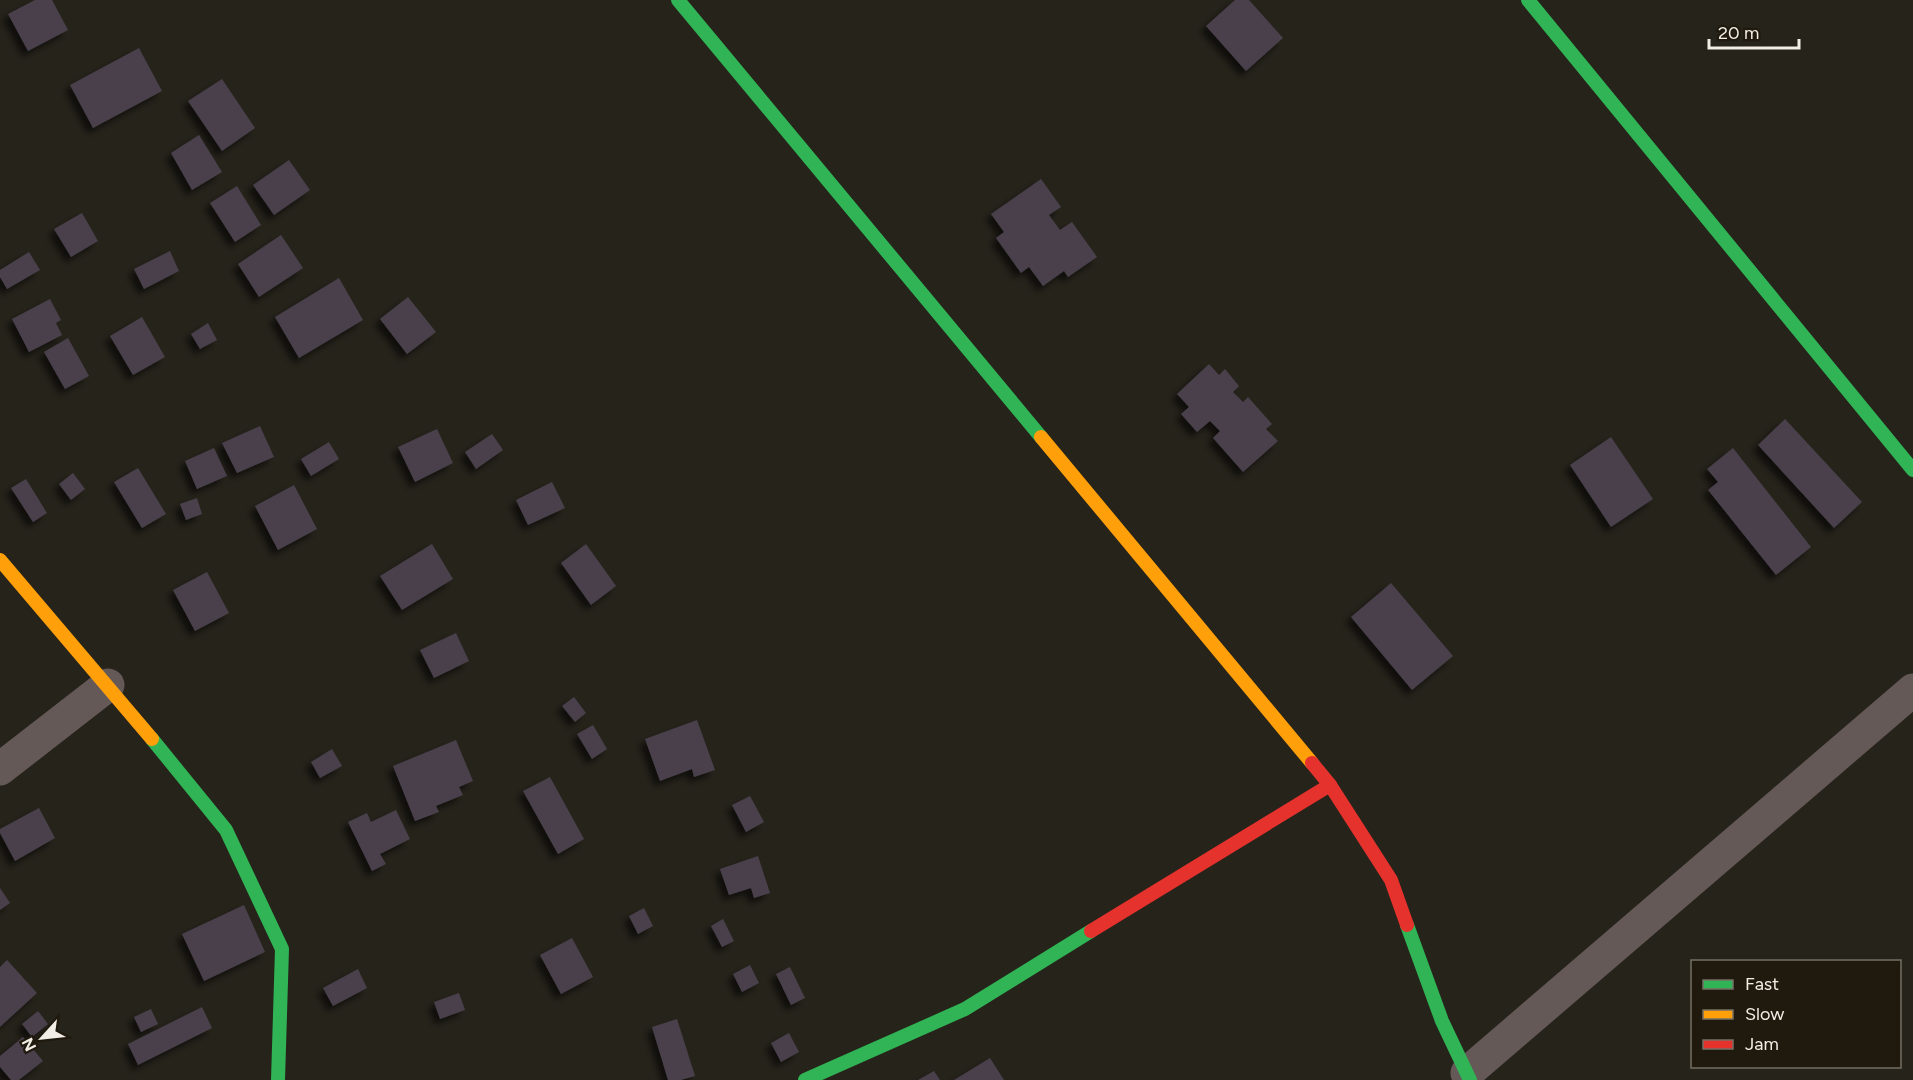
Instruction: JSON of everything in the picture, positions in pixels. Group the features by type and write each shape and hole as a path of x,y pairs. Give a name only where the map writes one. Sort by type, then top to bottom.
{"street":[{"path":"678,0 1330,785 1391,880 1442,1021 1469,1076 1913,690"},
{"path":"1528,0 1913,470"},
{"path":"0,560 108,684 226,830 282,949 278,1080"},
{"path":"0,769 108,684"},
{"path":"805,1080 965,1009 1330,785"}],"building":[{"path":"35,0 52,0 68,30 28,51 8,14"},
{"path":"1235,0 1249,0 1283,38 1246,71 1206,26"},
{"path":"139,48 162,91 93,128 70,85"},
{"path":"222,79 255,128 222,151 188,101"},
{"path":"199,135 222,172 192,190 171,153"},
{"path":"289,160 310,190 274,215 253,185"},
{"path":"1041,179 1061,207 1049,215 1060,230 1072,222 1097,257 1068,277 1064,271 1043,286 1029,267 1021,273 996,238 1004,232 991,214"},
{"path":"237,186 261,225 235,242 210,203"},
{"path":"82,213 98,241 71,257 54,229"},
{"path":"281,235 303,268 259,297 238,264"},
{"path":"170,251 179,271 144,289 134,269"},
{"path":"29,252 40,270 7,289 0,277 0,270"},
{"path":"339,278 363,320 299,358 275,317"},
{"path":"408,297 436,332 407,354 380,319"},
{"path":"50,299 61,320 56,323 62,335 29,352 12,319"},
{"path":"142,317 165,357 133,375 110,336"},
{"path":"208,323 217,340 200,349 191,334"},
{"path":"68,338 89,376 65,389 44,352"},
{"path":"1209,364 1219,375 1225,369 1239,386 1233,392 1243,402 1248,397 1272,424 1266,429 1278,441 1243,472 1213,438 1220,431 1210,421 1197,432 1181,414 1189,407 1177,394"},
{"path":"1785,419 1862,502 1834,528 1758,445"},
{"path":"260,426 274,457 237,473 222,443"},
{"path":"437,429 453,463 415,482 398,447"},
{"path":"492,434 503,450 476,469 465,452"},
{"path":"1611,437 1653,499 1611,527 1570,465"},
{"path":"329,442 339,459 311,476 301,459"},
{"path":"214,448 227,476 197,489 185,461"},
{"path":"1733,448 1811,547 1776,575 1708,490 1718,482 1707,469"},
{"path":"138,468 166,514 142,528 114,482"},
{"path":"73,473 85,489 71,500 59,484"},
{"path":"26,479 47,513 33,522 11,488"},
{"path":"552,482 565,508 528,525 516,500"},
{"path":"294,485 317,529 278,550 255,506"},
{"path":"197,498 202,514 186,520 180,504"},
{"path":"432,544 453,579 402,610 380,576"},
{"path":"586,544 616,586 591,605 561,563"},
{"path":"207,572 229,613 195,631 173,590"},
{"path":"1391,583 1453,656 1412,690 1351,617"},
{"path":"456,633 469,661 434,678 420,650"},
{"path":"574,697 586,713 575,722 562,706"},
{"path":"697,720 715,770 694,777 692,769 660,781 645,739"},
{"path":"593,725 607,749 592,759 577,734"},
{"path":"456,740 473,781 459,787 463,795 436,806 439,812 415,821 393,766"},
{"path":"332,749 342,766 320,778 311,762"},
{"path":"550,777 584,839 558,854 523,791"},
{"path":"750,796 764,822 746,832 732,805"},
{"path":"39,808 55,838 15,861 0,829"},
{"path":"396,810 410,839 380,854 386,864 372,871 348,822 367,813 371,822"},
{"path":"758,856 770,893 754,898 751,888 729,895 720,869"},
{"path":"0,888 10,903 0,910"},
{"path":"244,905 265,952 204,981 182,934"},
{"path":"644,908 653,926 638,934 629,916"},
{"path":"723,919 734,941 722,947 711,926"},
{"path":"572,938 593,977 561,994 540,955"},
{"path":"7,960 37,993 0,1027 0,967"},
{"path":"750,965 759,983 742,992 733,974"},
{"path":"790,967 805,998 791,1005 776,974"},
{"path":"358,969 367,988 333,1006 323,988"},
{"path":"459,993 465,1010 440,1019 434,1002"},
{"path":"202,1007 212,1028 138,1065 128,1044"},
{"path":"151,1009 158,1024 141,1032 134,1017"},
{"path":"38,1011 48,1024 32,1037 22,1024"},
{"path":"677,1019 695,1076 681,1080 668,1080 652,1027"},
{"path":"789,1033 799,1052 781,1062 771,1043"},
{"path":"23,1037 43,1061 19,1080 11,1080 0,1067 0,1056"},
{"path":"990,1058 1004,1080 954,1080"},
{"path":"934,1071 940,1080 918,1080"}],"traffic: fast":[{"path":"678,0 1041,437"},
{"path":"1528,0 1913,470"},
{"path":"152,739 226,830 282,949 278,1080"},
{"path":"1407,925 1442,1021 1470,1080"},
{"path":"805,1080 965,1009 1091,931"}],"traffic: slow":[{"path":"1041,437 1312,763"},
{"path":"0,560 152,739"}],"traffic: jam":[{"path":"1312,763 1330,785 1391,880 1407,925"},
{"path":"1091,931 1330,785"}]}
